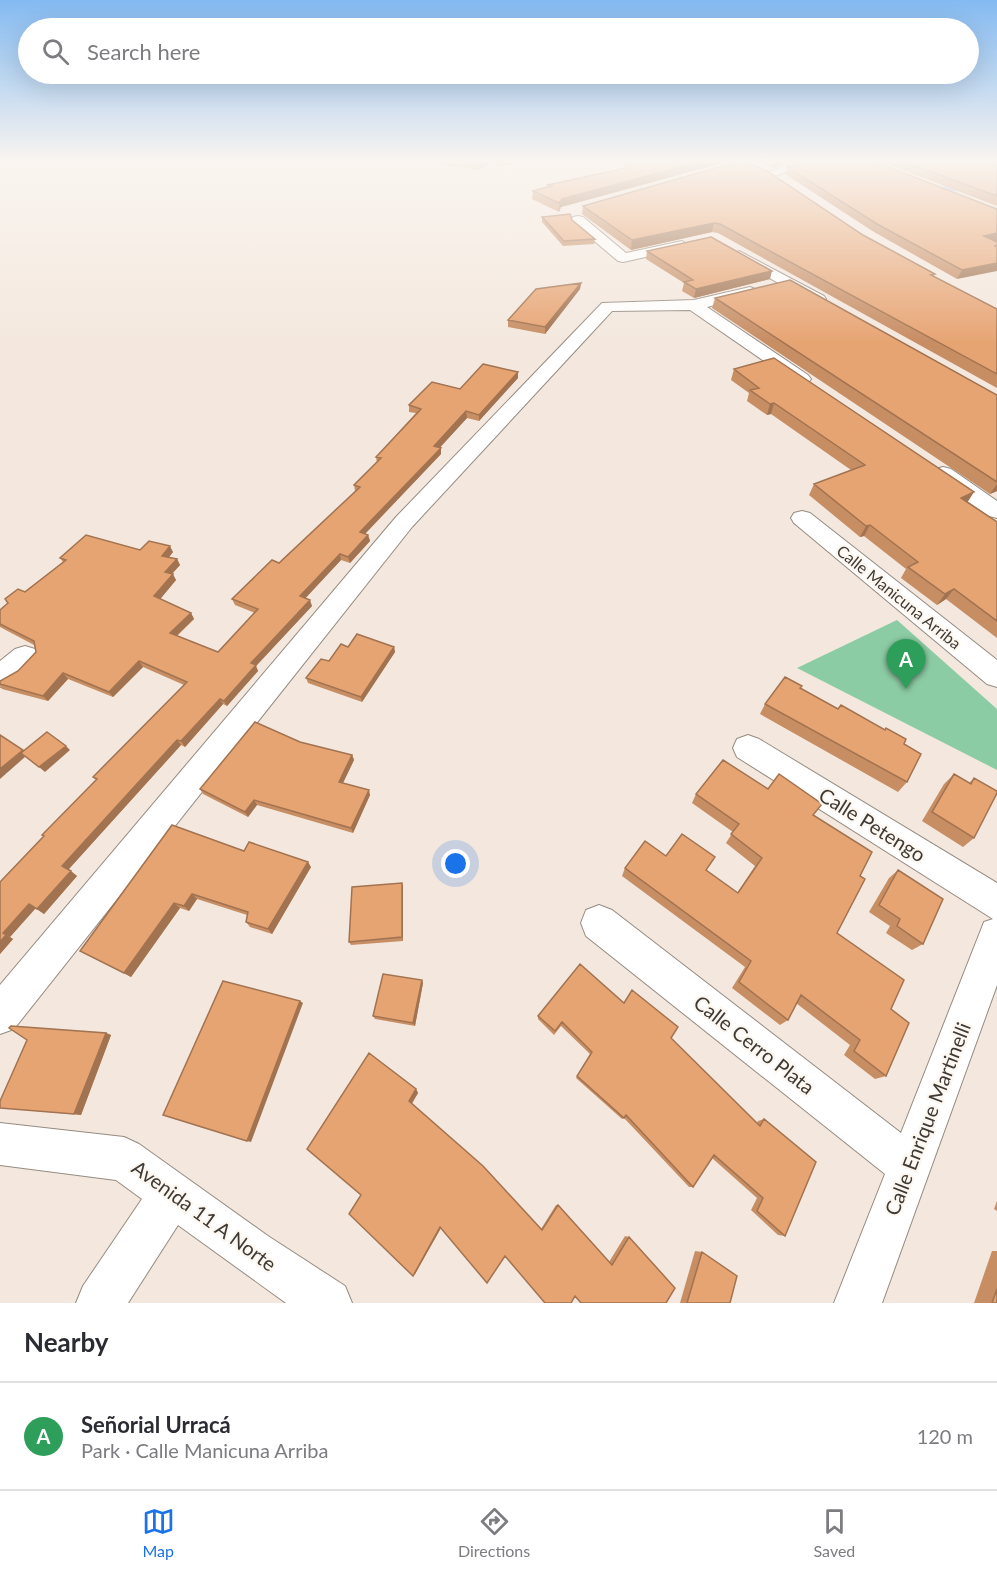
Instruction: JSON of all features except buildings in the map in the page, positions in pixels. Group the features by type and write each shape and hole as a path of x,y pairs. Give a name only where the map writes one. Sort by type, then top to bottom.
{"street":[{"path":"582,221 623,258 701,241"},
{"path":"727,248 830,306"},
{"path":"0,1015 404,522 608,306 694,305 788,282"},
{"path":"694,305 821,392"},
{"path":"929,464 997,511"},
{"name":"Calle Manicuna Arriba","path":"802,518 997,676"},
{"path":"0,676 25,657"},
{"name":"Calle Petengo","path":"748,748 997,903"},
{"name":"Calle Cerro Plata","path":"599,922 910,1167"},
{"name":"Calle Enrique Martinelli","path":"858,1303 997,935"},
{"name":"Avenida 11 A Norte","path":"0,1144 124,1159 328,1303"},
{"path":"100,1303 172,1194"}],"green space":[{"path":"897,620 997,709 997,770 797,668"}],"place":[{"name":"Señorial Urracá","path":"906,689"}]}
